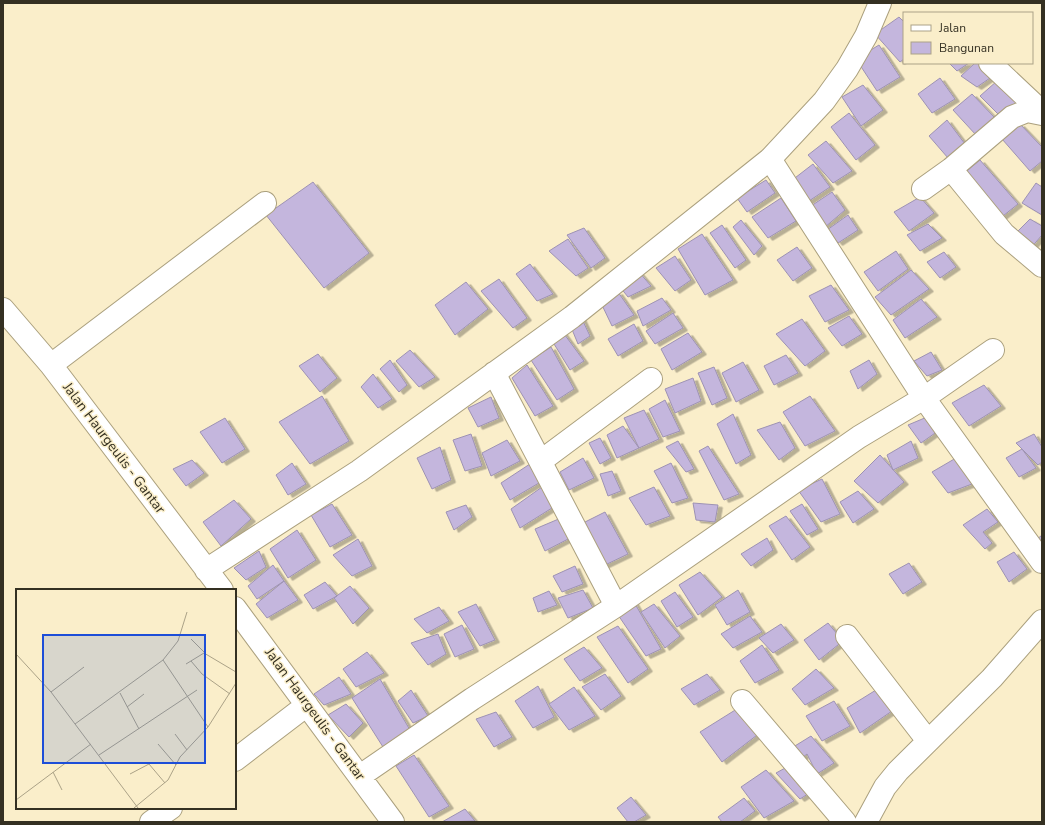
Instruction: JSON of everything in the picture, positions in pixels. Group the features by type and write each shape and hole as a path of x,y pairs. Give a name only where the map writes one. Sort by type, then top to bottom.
{"street":[{"path":"206,570 359,470 572,317 770,159 824,101 847,69 866,36 880,3"},
{"path":"991,64 1042,113"},
{"path":"923,189 951,169 1012,117 1027,111 1042,113"},
{"path":"770,159 924,398 1042,562"},
{"path":"951,169 1004,234 1042,266"},
{"path":"51,365 265,203"},
{"name":"Jalan Haurgeulis - Gantar","path":"3,309 51,365 221,589"},
{"path":"360,776 472,699 616,606 859,437 924,398 993,350"},
{"path":"494,373 616,606"},
{"path":"540,461 651,379"},
{"name":"Jalan Haurgeulis - Gantar","path":"236,609 393,822"},
{"path":"866,822 885,788 898,771 992,678 1042,621"},
{"path":"847,636 928,741"},
{"path":"742,701 845,822"},
{"path":"236,759 307,705"},
{"path":"151,822 170,809"}],"building":[{"path":"899,17 903,21 903,60 900,62 875,34"},
{"path":"879,45 900,77 877,91 856,59"},
{"path":"950,64 968,64 957,71"},
{"path":"974,64 983,64 993,76 977,87 961,76"},
{"path":"940,78 955,99 932,113 918,94"},
{"path":"997,81 1020,106 1003,119 980,96"},
{"path":"863,85 883,110 861,126 842,97"},
{"path":"972,94 995,118 976,135 953,110"},
{"path":"849,113 875,145 856,160 831,127"},
{"path":"947,120 965,144 948,158 929,136"},
{"path":"1020,124 1042,147 1042,161 1030,171 1002,139"},
{"path":"826,141 852,171 833,183 808,155"},
{"path":"980,160 1018,204 998,220 962,175"},
{"path":"813,164 830,187 806,203 791,181"},
{"path":"766,180 775,193 747,212 737,198"},
{"path":"313,182 369,253 324,288 266,215"},
{"path":"1036,183 1042,187 1042,215 1022,203"},
{"path":"832,192 845,210 824,228 811,206"},
{"path":"920,197 934,213 909,231 894,212"},
{"path":"781,198 796,221 768,238 752,217"},
{"path":"848,215 858,230 838,243 827,230"},
{"path":"1030,219 1042,226 1042,235 1030,249 1013,236"},
{"path":"741,220 762,246 754,255 733,227"},
{"path":"928,224 942,238 920,251 907,235"},
{"path":"722,225 746,260 735,268 710,233"},
{"path":"584,228 605,258 591,268 567,235"},
{"path":"702,234 733,280 705,295 678,249"},
{"path":"568,239 588,268 576,276 549,251"},
{"path":"797,247 812,268 793,281 777,260"},
{"path":"896,251 908,269 878,291 864,272"},
{"path":"944,252 956,267 940,278 927,262"},
{"path":"675,256 691,280 675,291 656,268"},
{"path":"530,264 553,294 537,301 516,274"},
{"path":"911,270 929,289 891,315 875,297"},
{"path":"639,272 651,286 628,297 620,287"},
{"path":"499,279 527,318 513,328 481,291"},
{"path":"466,282 488,309 455,335 435,305"},
{"path":"831,285 849,310 825,322 809,296"},
{"path":"618,292 634,315 612,326 601,303"},
{"path":"662,298 671,310 643,326 637,311"},
{"path":"921,299 937,317 905,338 893,320"},
{"path":"673,313 683,328 655,344 646,331"},
{"path":"849,316 862,334 842,346 828,328"},
{"path":"581,317 590,336 578,344 571,327"},
{"path":"802,319 825,351 805,366 776,334"},
{"path":"634,324 643,341 618,356 608,339"},
{"path":"562,331 584,361 570,370 551,339"},
{"path":"688,333 702,352 672,370 661,349"},
{"path":"551,347 574,389 557,400 531,360"},
{"path":"410,350 435,377 419,387 396,361"},
{"path":"931,352 942,370 927,376 914,361"},
{"path":"318,354 337,378 320,392 299,366"},
{"path":"786,355 798,373 774,385 764,366"},
{"path":"390,360 407,385 399,392 380,369"},
{"path":"869,360 877,374 858,389 850,371"},
{"path":"743,362 759,390 736,402 722,373"},
{"path":"527,365 553,406 535,416 512,378"},
{"path":"714,367 727,398 712,405 698,373"},
{"path":"373,374 392,399 378,408 361,387"},
{"path":"693,378 701,401 675,413 665,389"},
{"path":"984,385 1001,406 969,426 952,403"},
{"path":"322,396 349,441 310,464 279,422"},
{"path":"810,396 835,431 805,446 783,412"},
{"path":"491,397 499,418 478,427 468,408"},
{"path":"665,400 680,431 663,437 649,409"},
{"path":"644,410 659,439 639,448 624,418"},
{"path":"733,414 751,455 736,464 717,424"},
{"path":"927,417 938,431 921,443 908,425"},
{"path":"225,418 245,449 222,463 200,432"},
{"path":"780,422 795,448 779,460 757,430"},
{"path":"623,426 639,448 617,458 607,435"},
{"path":"471,434 482,466 465,471 453,440"},
{"path":"1034,434 1042,447 1042,462 1038,465 1016,443"},
{"path":"600,438 611,458 600,464 589,443"},
{"path":"507,440 520,461 491,476 482,453"},
{"path":"678,441 694,469 686,472 666,447"},
{"path":"911,441 918,458 893,470 887,455"},
{"path":"708,446 739,494 724,500 699,451"},
{"path":"440,447 451,480 432,489 417,458"},
{"path":"1022,449 1036,468 1019,477 1006,458"},
{"path":"880,455 904,482 878,503 854,481"},
{"path":"583,458 594,478 569,490 560,472"},
{"path":"956,458 972,484 948,493 932,472"},
{"path":"192,460 204,473 186,486 173,469"},
{"path":"533,462 544,480 510,500 501,483"},
{"path":"292,463 306,484 288,495 276,475"},
{"path":"671,463 688,498 672,503 654,471"},
{"path":"612,471 621,491 608,496 600,474"},
{"path":"822,479 840,514 821,522 798,490"},
{"path":"542,487 552,508 520,528 511,509"},
{"path":"654,487 670,516 646,525 629,498"},
{"path":"858,491 874,509 853,523 840,502"},
{"path":"234,500 251,519 221,546 203,522"},
{"path":"693,503 718,505 715,522 696,520"},
{"path":"332,504 352,535 330,547 311,515"},
{"path":"802,504 818,529 807,535 790,511"},
{"path":"466,505 472,517 454,530 446,512"},
{"path":"987,509 998,522 983,532 992,543 985,549 963,525"},
{"path":"605,512 628,554 603,566 581,524"},
{"path":"786,516 810,547 792,560 769,526"},
{"path":"561,518 572,537 545,551 535,529"},
{"path":"297,530 316,560 288,578 270,549"},
{"path":"1042,535 1042,551 1035,541"},
{"path":"767,538 773,550 751,566 741,554"},
{"path":"358,539 372,566 352,576 333,555"},
{"path":"259,551 266,567 246,580 234,568"},
{"path":"1014,552 1027,569 1009,582 997,562"},
{"path":"909,563 922,582 903,594 889,574"},
{"path":"273,565 284,581 257,599 248,586"},
{"path":"575,566 583,584 562,592 553,576"},
{"path":"700,572 722,597 698,615 679,585"},
{"path":"284,581 298,600 267,618 256,604"},
{"path":"325,582 337,596 313,609 304,595"},
{"path":"350,586 369,608 353,624 334,598"},
{"path":"583,590 593,608 568,618 558,598"},
{"path":"738,590 750,612 727,625 715,605"},
{"path":"549,591 557,605 538,612 533,598"},
{"path":"675,592 693,617 677,627 661,601"},
{"path":"634,602 661,649 646,656 616,612"},
{"path":"476,604 495,640 480,646 458,612"},
{"path":"654,604 680,636 665,648 641,612"},
{"path":"439,607 449,621 427,633 414,619"},
{"path":"750,616 762,632 733,648 721,634"},
{"path":"828,623 843,641 819,660 804,640"},
{"path":"781,624 794,640 773,653 759,638"},
{"path":"462,625 474,649 455,657 444,634"},
{"path":"618,626 648,669 628,683 597,637"},
{"path":"438,634 446,654 428,665 411,643"},
{"path":"762,645 779,670 755,683 740,661"},
{"path":"584,647 602,668 580,681 564,659"},
{"path":"367,652 384,673 356,687 343,669"},
{"path":"816,669 834,688 805,705 792,689"},
{"path":"605,674 621,696 601,710 582,687"},
{"path":"707,674 720,690 694,705 681,689"},
{"path":"339,677 351,694 324,705 314,694"},
{"path":"380,679 410,730 383,747 352,698"},
{"path":"538,686 554,717 533,728 515,701"},
{"path":"574,687 595,716 569,730 549,704"},
{"path":"411,690 428,716 413,723 398,701"},
{"path":"876,690 892,711 860,733 847,708"},
{"path":"834,701 850,726 822,741 806,716"},
{"path":"346,704 363,723 349,737 328,715"},
{"path":"740,707 761,732 722,762 700,732"},
{"path":"496,712 512,737 494,747 476,719"},
{"path":"811,736 834,763 817,774 807,754 799,760 790,749"},
{"path":"414,755 449,806 429,817 396,766"},
{"path":"787,767 811,792 800,799 776,773"},
{"path":"766,770 794,801 764,818 741,787"},
{"path":"631,797 646,815 634,822 628,822 617,808"},
{"path":"744,798 755,811 740,822 722,822 718,817"},
{"path":"465,809 475,821 442,822"}]}
